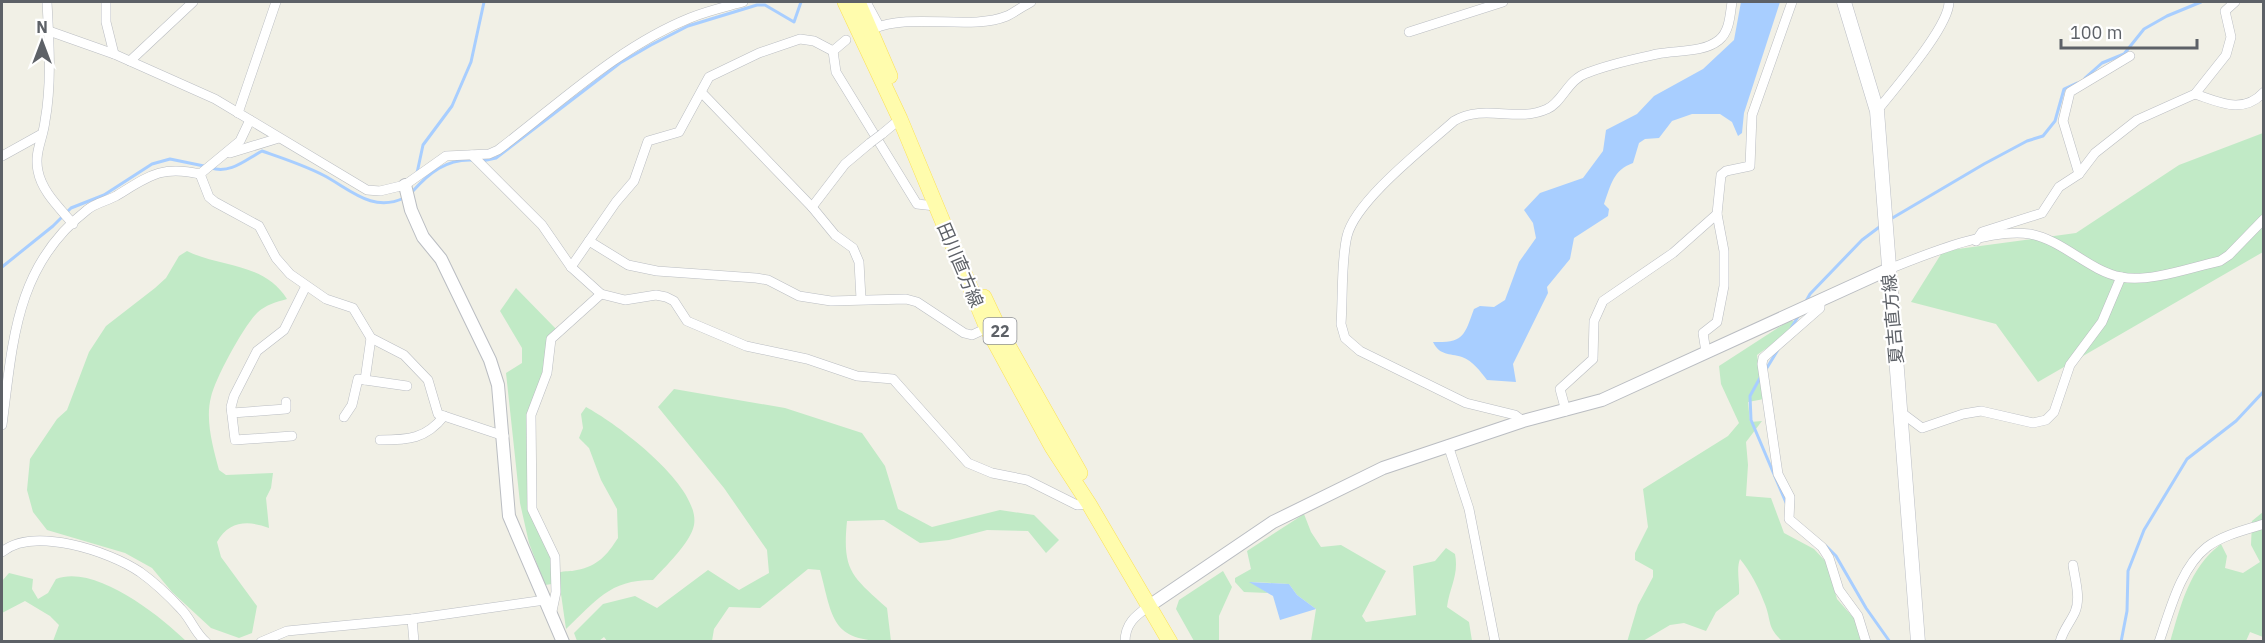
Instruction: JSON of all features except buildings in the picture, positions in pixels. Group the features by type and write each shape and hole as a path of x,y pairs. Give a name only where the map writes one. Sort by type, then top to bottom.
{"main road":[{"name":"田川直方線","path":"845,2 900,119 987,328 1052,447 1153,603 1182,642"},
{"name":"田川直方線","path":"858,2 1001,333 1153,603 1170,642"},
{"name":"夏吉直方線","path":"1844,2 1877,111 1918,642"}],"street":[{"path":"47,2 49,31 45,124 37,151 38,172 49,196 71,221"},
{"path":"106,2 106,22 114,54"},
{"path":"130,61 193,2"},
{"path":"238,113 276,2"},
{"path":"49,31 114,54 215,99 367,190 406,192 446,156 489,154 498,150 618,58 644,42 692,17 743,2"},
{"path":"866,2 876,27 914,22 987,21 1006,16 1031,2"},
{"path":"1409,32 1503,2"},
{"path":"1523,421 1515,415 1466,403 1360,351 1346,338 1341,324 1347,236 1353,221 1383,184 1466,114 1481,111 1526,113 1549,109 1574,79 1585,73 1657,54 1700,48 1719,39 1728,27 1732,2"},
{"path":"1706,352 1703,333 1717,322 1724,286 1724,251 1717,214 1721,175 1725,171 1750,166 1752,115 1792,2"},
{"path":"1877,111 1937,34 1949,8 1949,2"},
{"path":"1976,241 1982,232 1989,229 2042,213 2059,187 2079,174 2095,153 2137,120 2195,94 2226,55 2230,37 2226,11 2235,2"},
{"path":"571,267 616,202 634,181 648,141 679,132 709,77 759,53 800,39 814,41 833,51"},
{"path":"833,51 846,39"},
{"path":"833,51 836,72 917,204 935,206"},
{"path":"2079,174 2063,121 2070,92 2130,56"},
{"path":"2195,94 2236,106 2258,99 2264,92"},
{"path":"702,93 812,207 835,235 853,248 857,254 861,299"},
{"path":"812,207 845,164 900,119"},
{"path":"2,425 23,295 45,256 71,221 88,209 167,169 202,173 240,141 250,120"},
{"path":"2,156 40,135"},
{"path":"222,156 279,138"},
{"path":"472,155 542,225 571,267 601,294 625,300 656,295 666,297 674,301 687,321 746,346 807,359 857,376 892,379 968,463 992,473 1027,480 1077,505 1089,504"},
{"path":"202,173 209,197 259,226 276,258 290,274 326,299 353,308 359,314 371,338 365,380"},
{"path":"406,192 423,237 441,260 490,360 498,385 509,516 545,600 558,639"},
{"path":"1566,411 1560,389 1593,359 1594,321 1603,301 1673,253 1717,214"},
{"path":"1125,642 1125,630 1134,616 1273,522 1320,497 1383,468 1448,445 1523,421 1602,400 1889,269 1976,241 2001,235 2030,234 2121,277 2143,278 2220,261 2229,255 2264,219"},
{"path":"589,241 628,265 657,271 762,279 800,296 815,299 906,299 917,302 964,333 972,335 987,328"},
{"path":"1902,413 1922,428 1962,414 1981,411 2032,423 2046,420 2054,412 2070,365 2102,322 2121,277"},
{"path":"292,436 235,440 232,413 234,396 257,351 284,330 306,286"},
{"path":"551,616 556,592 555,556 532,509 531,416 547,373 551,339 601,294"},
{"path":"1820,302 1820,308 1763,358 1762,364 1778,474 1790,497 1789,519 1821,547 1829,558 1839,590 1858,616 1866,642"},
{"path":"371,338 404,355 428,380 438,414 504,436"},
{"path":"344,417 352,405 358,379 407,386"},
{"path":"232,413 286,409 286,402"},
{"path":"380,440 413,440 431,430 444,416"},
{"path":"1448,445 1469,509 1495,642"},
{"path":"2159,642 2187,571 2199,555 2224,538 2264,524"},
{"path":"2,552 17,542 45,542 77,547 121,562 140,573 182,610 206,642"},
{"path":"2060,642 2064,627 2075,612 2078,595 2073,565"},
{"path":"261,642 287,631 412,619 545,600"},
{"path":"412,619 414,642"}],"green space":[{"path":"2263,133 2263,252 2038,382 1996,324 1911,302 1943,251 2076,233 2179,165"},
{"path":"187,251 254,272 277,287 287,299 264,307 252,319 224,366 209,406 210,434 219,470 226,475 273,473 271,488 266,498 269,528 254,524 240,524 227,530 217,542 221,557 257,606 252,633 239,638 211,628 172,592 152,568 125,553 47,530 33,512 27,490 30,459 57,419 67,410 89,352 106,326 166,278 179,256"},
{"path":"516,288 557,330 546,344 542,377 528,416 530,510 551,555 552,584 545,585 529,543 520,503 506,373 522,363 522,348 500,311"},
{"path":"1790,320 1800,324 1757,355 1764,399 1748,402 1750,422 1762,421 1746,442 1748,465 1746,496 1771,498 1784,533 1814,549 1827,563 1837,599 1859,624 1862,641 1782,641 1770,623 1760,591 1740,559 1739,594 1716,612 1706,631 1684,623 1670,625 1643,641 1627,642 1638,605 1653,577 1653,570 1635,560 1635,553 1648,527 1643,489 1728,436 1739,423 1721,384 1719,366"},
{"path":"674,389 785,408 862,433 885,466 898,509 932,527 1000,510 1034,515 1059,540 1046,553 1028,531 987,530 949,540 920,543 884,520 847,521 848,562 858,580 887,608 891,641 856,637 846,632 832,614 820,570 808,569 760,608 729,607 714,629 712,641 608,642 604,637 599,641 577,641 574,633 603,604 635,596 657,608 708,570 739,590 769,573 767,550 724,488 658,407"},
{"path":"586,407 635,441 671,475 693,509 694,525 683,546 653,580 638,581 614,588 595,601 566,629 558,573 591,566 606,555 618,538 617,509 601,480 589,448 579,438 583,428 581,414"},
{"path":"2263,512 2263,637 2250,632 2246,641 2170,642 2178,614 2194,576 2201,564 2221,544 2227,556 2225,568 2243,573 2260,562 2251,545 2252,521"},
{"path":"1304,514 1311,532 1321,547 1341,545 1386,571 1362,616 1366,622 1416,615 1413,566 1435,561 1446,548 1455,554 1455,574 1447,607 1469,622 1472,641 1311,641 1316,609 1297,595 1289,584 1251,582 1268,593 1244,592 1235,582 1235,578 1251,569 1247,551"},
{"path":"1223,571 1232,587 1219,616 1219,641 1194,641 1176,609 1179,600"},
{"path":"9,573 33,579 32,589 38,599 48,593 56,579 72,576 107,585 160,618 186,641 53,641 59,625 50,616 25,601 2,613 2,581"}],"water":[{"path":"1741,2 1780,2 1744,113 1742,133 1738,136 1732,122 1720,114 1692,114 1672,121 1659,138 1645,139 1639,143 1633,163 1617,174 1611,185 1604,204 1609,209 1608,216 1574,238 1570,259 1547,287 1548,293 1513,364 1516,382 1487,380 1470,361 1439,350 1433,342 1451,341 1461,336 1468,326 1474,309 1480,306 1494,307 1505,300 1519,262 1536,238 1533,223 1524,210 1540,193 1583,178 1603,151 1606,130 1637,114 1654,96 1703,69 1734,40"},
{"path":"1249,582 1289,584 1297,595 1316,609 1280,620 1273,596"}],"waterway":[{"path":"417,173 423,145 452,106 471,62 484,2"},
{"path":"482,161 496,158 620,63 688,26 757,5 765,5 794,22 801,2"},
{"path":"2085,78 2102,63 2124,54 2144,29 2167,16 2201,2"},
{"path":"1889,220 1984,164 2027,141 2043,136 2055,121 2064,89 2077,83"},
{"path":"211,168 231,168 262,151 316,171 371,201 382,203 404,198"},
{"path":"2,267 53,226 71,208 104,195 152,164 170,159 204,166"},
{"path":"412,192 439,168 454,162 472,160"},
{"path":"1805,303 1810,294 1862,240 1882,225"},
{"path":"1790,330 1799,315"},
{"path":"1765,371 1779,348"},
{"path":"1761,376 1750,396 1751,420 1787,505"},
{"path":"2121,642 2127,611 2128,571 2144,530 2187,459 2236,421 2264,391"},
{"path":"1826,546 1836,556 1866,608 1890,642"}]}
